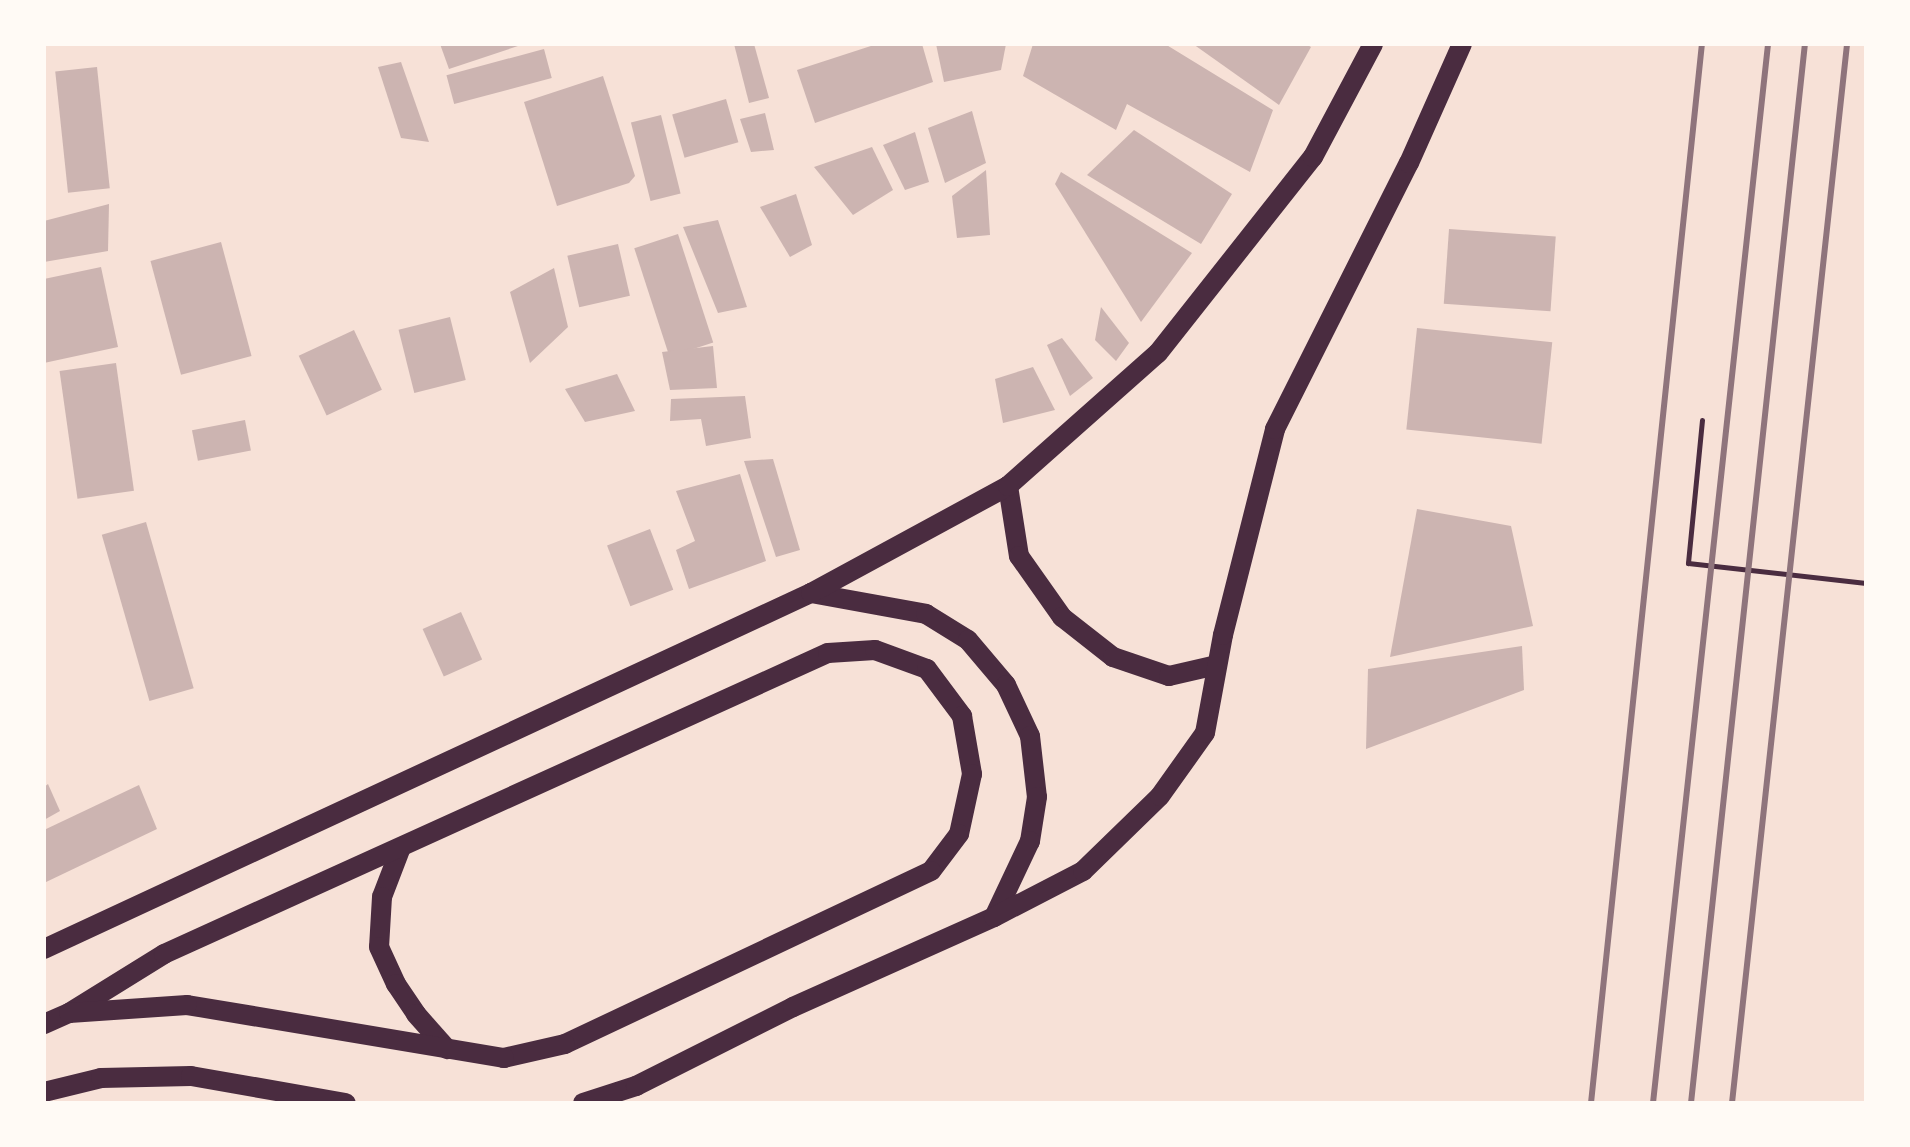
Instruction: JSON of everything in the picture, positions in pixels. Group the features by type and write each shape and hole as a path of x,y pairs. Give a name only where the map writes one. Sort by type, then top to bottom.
{"main road":[{"path":"44,949 811,593 1008,486 1158,353 1313,157 1373,44"},
{"path":"583,1103 636,1086 793,1007 994,917 1083,871 1160,796 1205,733 1217,665 1275,429 1409,163 1462,44"},
{"path":"1008,486 1019,556 1062,617 1113,657 1169,676 1217,665"},
{"path":"811,593 926,614 968,640 1006,685 1030,736 1037,797 1030,841 994,917"},
{"path":"44,1024 69,1013 164,954 400,850 828,653 875,650 927,669 962,716 972,774 959,834 931,871 565,1044 504,1058 187,1005 69,1013"},
{"path":"400,850 382,897 379,947 396,984 416,1014 447,1049"},
{"path":"44,1092 101,1078 191,1076 346,1103"}],"path":[{"path":"1702,420 1688,563 1866,583"}],"building":[{"path":"440,44 521,44 521,45 449,69"},
{"path":"734,44 754,44 769,98 749,103"},
{"path":"877,44 922,44 933,82 815,123 797,70"},
{"path":"936,44 1006,44 1001,70 944,82"},
{"path":"1033,44 1165,44 1273,110 1250,172 1127,104 1116,130 1023,76"},
{"path":"1193,44 1306,44 1311,47 1279,105"},
{"path":"544,49 552,78 454,104 446,75"},
{"path":"401,62 429,142 401,138 378,67"},
{"path":"97,67 110,188 68,193 55,71"},
{"path":"603,76 635,176 629,183 557,206 524,102"},
{"path":"726,99 738,142 685,158 672,114"},
{"path":"972,111 986,163 945,183 928,128"},
{"path":"765,113 774,150 751,152 740,119"},
{"path":"661,115 681,194 651,201 631,122"},
{"path":"1134,130 1232,194 1201,244 1087,175"},
{"path":"915,132 929,182 905,190 883,145"},
{"path":"872,147 893,190 853,215 814,167"},
{"path":"986,170 990,235 957,238 952,196"},
{"path":"1061,172 1192,253 1141,322 1055,184"},
{"path":"796,194 812,245 790,257 760,207"},
{"path":"109,204 108,251 44,262 44,221"},
{"path":"718,220 747,307 718,313 683,227"},
{"path":"1449,229 1556,236 1551,311 1444,304"},
{"path":"678,234 713,342 669,357 634,248"},
{"path":"221,242 252,356 181,375 150,261"},
{"path":"618,244 630,296 579,307 567,256"},
{"path":"101,267 118,347 44,363 44,279"},
{"path":"554,268 568,327 530,363 510,292"},
{"path":"1101,307 1129,343 1116,361 1095,340"},
{"path":"450,317 466,380 414,393 399,330"},
{"path":"1417,328 1552,342 1542,444 1406,429"},
{"path":"354,330 382,390 327,416 299,356"},
{"path":"1062,338 1093,378 1070,396 1047,345"},
{"path":"713,346 717,388 670,390 662,352"},
{"path":"116,363 134,491 78,499 60,371"},
{"path":"1033,367 1055,410 1003,423 995,379"},
{"path":"617,374 635,411 585,422 565,389"},
{"path":"745,396 751,438 706,446 701,419 670,421 671,399"},
{"path":"245,420 251,450 198,461 192,430"},
{"path":"773,459 800,550 776,557 744,461"},
{"path":"740,474 766,561 689,589 676,550 695,541 676,491"},
{"path":"1417,509 1511,526 1533,626 1390,657"},
{"path":"146,522 194,688 149,701 102,535"},
{"path":"650,529 673,590 630,606 607,545"},
{"path":"461,612 482,660 444,677 423,629"},
{"path":"1522,646 1524,690 1366,749 1368,669"},
{"path":"48,784 60,811 44,820 44,787"},
{"path":"139,785 157,829 44,883 44,830"}],"railway":[{"path":"1591,1103 1702,44"},
{"path":"1653,1103 1768,44"},
{"path":"1691,1103 1805,44"},
{"path":"1732,1103 1847,44"}]}
